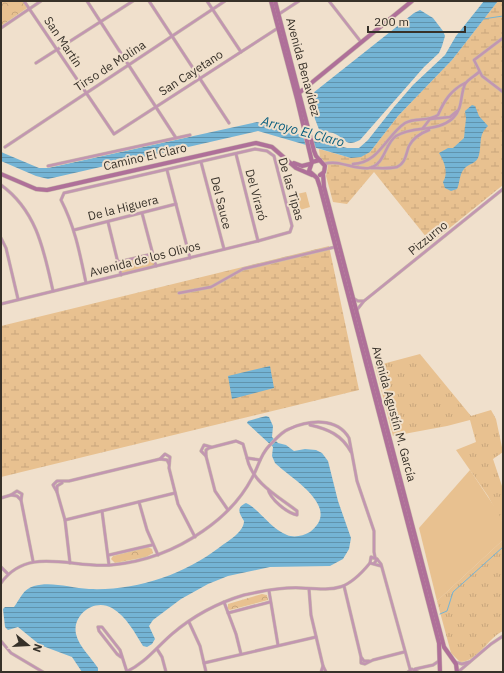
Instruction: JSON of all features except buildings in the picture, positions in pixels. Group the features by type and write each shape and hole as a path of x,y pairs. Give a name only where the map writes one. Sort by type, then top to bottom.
{"main road":[{"name":"Avenida Benavídez","path":"270,1 298,93"},
{"name":"Avenida Benavídez","path":"275,1 308,133 312,151 311,163"},
{"path":"298,93 412,1"},
{"name":"Camino El Claro","path":"1,174 36,189 47,190 256,143 272,147 291,162 296,168 314,175"},
{"name":"Avenida Benavídez","path":"312,151 320,160"},
{"path":"291,162 302,166 311,163 320,160 324,164 325,169 323,174 314,175 310,171 311,163"},
{"name":"Avenida Agustín M. García","path":"323,174 324,187 444,647 450,657"},
{"name":"Avenida Agustín M. García","path":"314,175 320,186 439,643 440,672"},
{"path":"440,659 444,656 450,657 455,662 457,672"}],"street":[{"name":"San Martín","path":"24,1 58,49 114,134"},
{"path":"1,28 41,1"},
{"path":"87,1 157,106 176,138"},
{"path":"36,63 101,23 133,1"},
{"path":"149,1 230,123"},
{"path":"207,1 240,52"},
{"name":"Tirso de Molina","path":"5,147 225,1"},
{"path":"279,14 299,1"},
{"path":"329,1 361,42"},
{"name":"San Cayetano","path":"114,134 278,28"},
{"path":"503,38 475,57 474,60 479,72 503,92"},
{"path":"423,129 430,119 438,115 443,103 450,94 479,72"},
{"path":"324,164 371,168 391,168 399,166 406,156 410,144 422,133 450,121 456,116 460,107 466,83"},
{"path":"349,165 361,164 373,157 407,122 450,117 460,107"},
{"path":"371,168 380,161 390,142 396,136 407,132 432,128"},
{"path":"48,166 190,135"},
{"name":"De las Tipas","path":"74,230 61,200 61,196 65,192 167,170 258,148 267,151 274,156 292,231"},
{"name":"Del Viraró","path":"236,154 258,241"},
{"name":"Del Sauce","path":"201,162 224,249"},
{"path":"167,170 190,258"},
{"path":"1,185 20,203 36,228 43,249 53,292"},
{"name":"Pizzurno","path":"356,311 364,300 503,189"},
{"name":"De la Higuera","path":"74,230 176,204"},
{"path":"142,213 156,266"},
{"path":"108,222 121,275"},
{"path":"74,230 86,283"},
{"name":"Avenida de los Olivos","path":"1,304 258,241 292,231"},
{"path":"1,238 6,248 18,300"},
{"path":"179,293 211,287 243,269 335,247"},
{"path":"118,262 152,254"},
{"path":"353,297 358,300 364,300"},
{"path":"1,583 8,574 18,567 33,561 46,560 109,565 137,561 158,555 195,537 228,510 254,474 260,460 269,446 277,438 290,429 323,421 338,427 349,438 361,494 374,531 376,558 381,567 410,669"},
{"path":"308,424 334,433 345,443 352,455"},
{"path":"334,433 338,427"},
{"path":"228,510 215,491 206,456 206,450 211,447 239,441 244,445 247,458 254,474 268,489 296,510 297,515 270,496 268,489"},
{"path":"206,456 201,451 202,446 205,445 211,447"},
{"path":"160,459 164,455 168,455 170,459 169,464 175,493 184,518 195,537"},
{"path":"247,458 260,460"},
{"path":"57,492 53,487 53,483 57,481 62,482 160,459 167,460 169,464"},
{"path":"62,482 57,486 57,492 64,520 70,563"},
{"path":"1,498 11,495 16,491 19,491 22,494 21,500 33,561"},
{"path":"64,520 175,493"},
{"path":"11,495 17,496 21,500"},
{"path":"139,502 152,545 158,555"},
{"path":"102,511 109,565"},
{"path":"108,555 152,545"},
{"path":"121,656 117,654 99,631 98,627 102,627 120,650 127,672 142,663 188,622 206,610 224,602 251,594 269,591 309,589 325,590 344,586 358,577 370,563 370,558 374,547"},
{"path":"370,558 376,558"},
{"path":"374,564 376,558"},
{"path":"370,563 381,567"},
{"path":"1,567 8,574"},
{"path":"344,586 361,657 360,662 365,664 404,652"},
{"path":"309,589 316,637 323,666 326,672"},
{"path":"269,591 278,646"},
{"path":"224,602 241,654"},
{"path":"228,613 270,602"},
{"path":"188,622 198,639 206,672"},
{"path":"457,672 503,636"},
{"path":"204,663 316,637"},
{"path":"1,641 5,647 26,663 43,672"},
{"path":"1,650 5,647"},
{"path":"157,649 162,657 166,672"},
{"path":"410,669 416,671 433,665 440,659"},
{"path":"455,662 462,664 470,661"},
{"path":"321,672 323,666"}],"green space":[{"path":"1,1 23,1 27,8 1,26"},
{"path":"498,1 503,1 503,185 431,243 374,172 347,204 333,202 326,176 328,166 320,157 319,149 351,158 370,152 398,116 452,60"},
{"path":"306,192 310,207 293,212 288,196"},
{"path":"329,246 359,390 1,477 1,326"},
{"path":"152,254 156,266 121,275 118,262"},
{"path":"420,354 471,416 491,410 496,419 503,452 493,459 503,489 503,524 488,496 456,450 476,442 470,420 393,436 375,366"},
{"path":"470,470 498,512 503,524 503,540 437,601 419,528"},
{"path":"503,540 503,631 472,658 460,662 451,653 437,601"},
{"path":"148,547 152,549 153,553 146,557 115,563 111,559 113,556"},
{"path":"262,594 267,595 268,600 230,610 228,609 228,604"}],"water":[{"name":"Arroyo El Claro","path":"484,1 498,1 452,60 398,116 370,152 361,157 351,158 258,131 48,179 36,176 1,161 1,152 39,168 48,168 257,122 347,148 359,148 368,140 413,85 445,55 456,36"},
{"path":"420,10 433,18 443,31 445,36 439,53 424,67 360,140 348,143 333,133 320,132 310,106 313,93 414,13"},
{"path":"472,105 475,106 479,116 488,126 482,136 477,160 464,169 457,189 451,191 445,188 443,182 446,171 439,153 448,148 453,148 464,138 466,118 465,111"},
{"path":"270,366 274,388 232,399 228,376"},
{"path":"266,416 269,417 273,426 272,437 278,443 286,445 294,451 305,449 316,450 322,453 328,461 338,501 351,538 349,549 343,559 330,566 270,567 228,576 208,584 181,599 153,620 149,626 155,639 152,644 147,647 143,646 130,625 117,611 105,605 92,607 86,610 77,621 76,634 82,648 98,668 98,672 82,672 72,657 40,645 18,627 8,630 5,627 3,609 5,607 14,607 24,592 30,587 54,584 89,589 124,587 158,579 191,566 206,557 239,532 244,521 239,509 246,503 281,532 287,535 298,536 310,532 319,522 321,513 317,503 301,485 275,463 272,456 273,447 247,423 248,421"}],"waterway":[{"path":"483,19 503,16"},
{"path":"440,614 447,611 453,592 503,547"}]}
